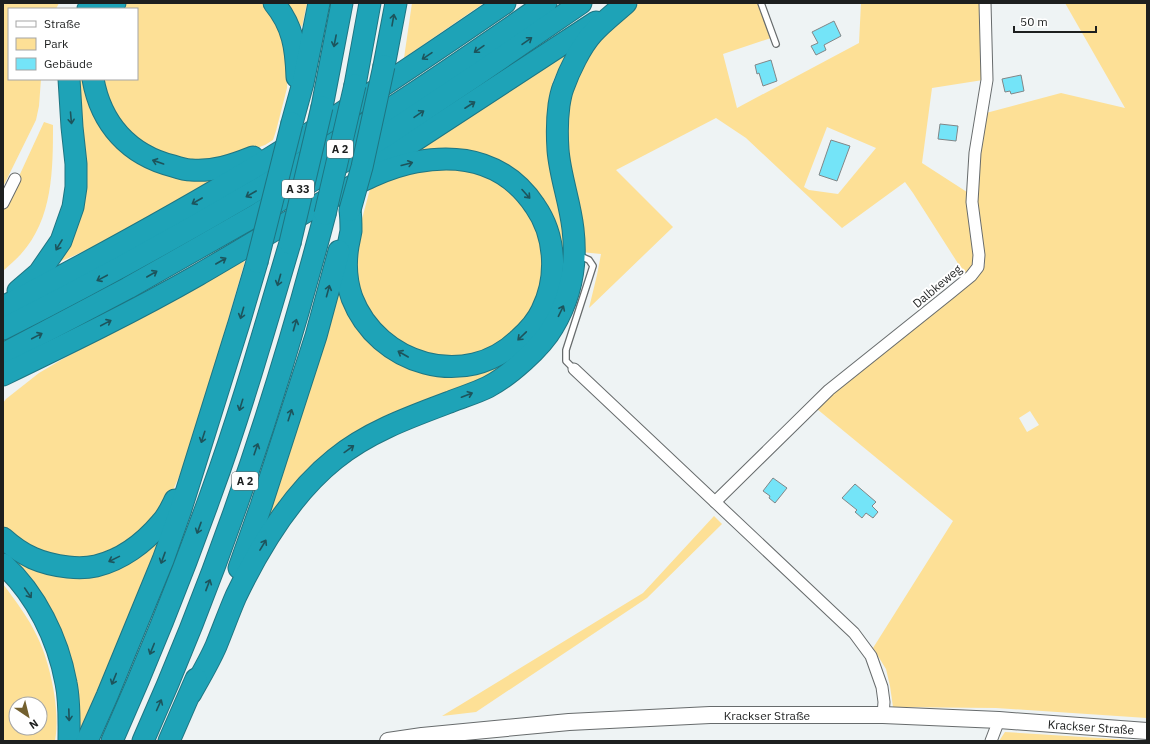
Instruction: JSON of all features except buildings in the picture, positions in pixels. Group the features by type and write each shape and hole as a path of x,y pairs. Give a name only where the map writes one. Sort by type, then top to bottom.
{"highway":[{"path":"274,3 288,25 294,43 298,103"},
{"path":"87,741 163,560 180,512 257,262 298,103 319,3"},
{"name":"A 2","path":"112,741 148,658 180,577 240,410 290,243 324,114 342,3"},
{"name":"A 2","path":"143,741 190,632 244,487 278,381 310,274 317,212 355,85 370,3"},
{"path":"169,741 191,693 227,600 261,506 316,336 365,153 396,3"},
{"path":"94,80 96,94 103,112 112,127 123,140 138,152 154,160 190,170 209,170 232,165 263,153 324,114 402,73 505,3"},
{"name":"A 33","path":"3,329 73,294 162,246 265,186 388,110 546,3"},
{"name":"A 33","path":"3,354 128,288 251,218 382,138 581,3"},
{"path":"3,375 72,342 317,212 625,3"},
{"path":"191,693 216,648 235,598 250,569 274,528 316,475 355,444 379,431 404,419 488,387 512,371 534,351 553,328 566,301 573,276 575,254 573,227 558,151 557,120 562,90 573,64 591,35 625,3"},
{"path":"3,301 24,287 51,257 62,242 73,207 76,187 76,164 70,107 69,80"},
{"path":"3,308 58,279 271,158 324,114"},
{"path":"317,212 362,181 390,169 415,162 437,159 459,159 480,164 499,172 515,182 528,195 541,214 549,233 553,269 550,289 542,312 528,330 514,344 494,357 474,364 456,366 436,366 414,361 389,346 373,333 361,316 353,300 346,280 347,250 351,232 350,210"},
{"path":"3,392 12,381 72,342"},
{"path":"3,538 20,551 38,561 57,566 78,568 94,567 112,561 145,540 162,522 193,468"},
{"path":"3,564 15,576 36,604 47,623 56,645 66,684 69,715 69,741"}],"street":[{"name":"Dalbkeweg","path":"715,502 829,390 971,276 978,267 979,255 972,202 975,153 987,80 985,3"},
{"path":"3,203 15,179"},
{"path":"574,369 854,632 871,656 882,687 884,702 883,716"},
{"name":"Krackser Straße","path":"388,741 422,736 569,722 710,715 883,716 999,720 1147,731"},
{"path":"991,741 999,720"}],"lane":[{"path":"761,3 776,44"},
{"path":"574,369 566,361 566,350 593,266 589,260 575,254"}],"green space":[{"path":"3,3 59,3 56,8 8,8 8,80 41,80 39,106 36,120 3,187"},
{"path":"125,3 263,3 267,6 280,30 288,55 287,88 273,140 265,145 240,154 212,161 184,161 161,156 122,128 110,109 101,80 138,80 138,8 121,8"},
{"path":"286,3 307,3 302,27 295,18"},
{"path":"412,3 484,3 404,58"},
{"path":"640,3 758,3 771,38 723,54 737,108 859,43 861,3 982,3 983,80 932,88 922,163 970,194 975,265 966,276 905,182 842,228 746,138 716,118 616,170 673,227 589,308 601,254 581,252 563,141 566,104 585,54 617,21","holes":["827,127 876,148 838,194 809,190 804,187"]},
{"path":"1065,3 1147,3 1147,718 996,708 893,707 886,669 873,648 953,521 817,409 837,389 978,273 985,265 977,209 979,154 986,113 1061,93 1125,108","holes":["1030,411 1039,425 1027,432 1019,418"]},
{"path":"568,50 553,81 547,117 550,158 565,228 568,270 561,296 559,248 510,171 403,158"},
{"path":"77,80 85,80 101,127 214,181 117,235 56,263 67,245"},
{"path":"44,122 53,125 51,176 45,209 40,225 32,240 19,256 3,271 3,211"},
{"path":"412,170 469,170 495,179 514,194 533,218 542,239 545,267 540,295 529,318 492,349 444,361 396,341 372,315 361,292 355,260 362,219 371,185"},
{"path":"245,261 186,461 173,490 155,517 137,537 112,552 90,559 39,556 14,538 3,526 3,403 6,399 39,373 61,360 231,267"},
{"path":"341,286 410,367 522,351 491,373 446,396 395,414 264,524"},
{"path":"714,516 722,524 647,598 476,712 442,716 643,593"},
{"path":"162,533 78,741 69,661 3,554 3,547 45,573"},
{"path":"3,584 25,615 42,647 46,659 53,687 57,716 55,741 3,741"},
{"path":"1005,732 1146,741 999,741"}]}
